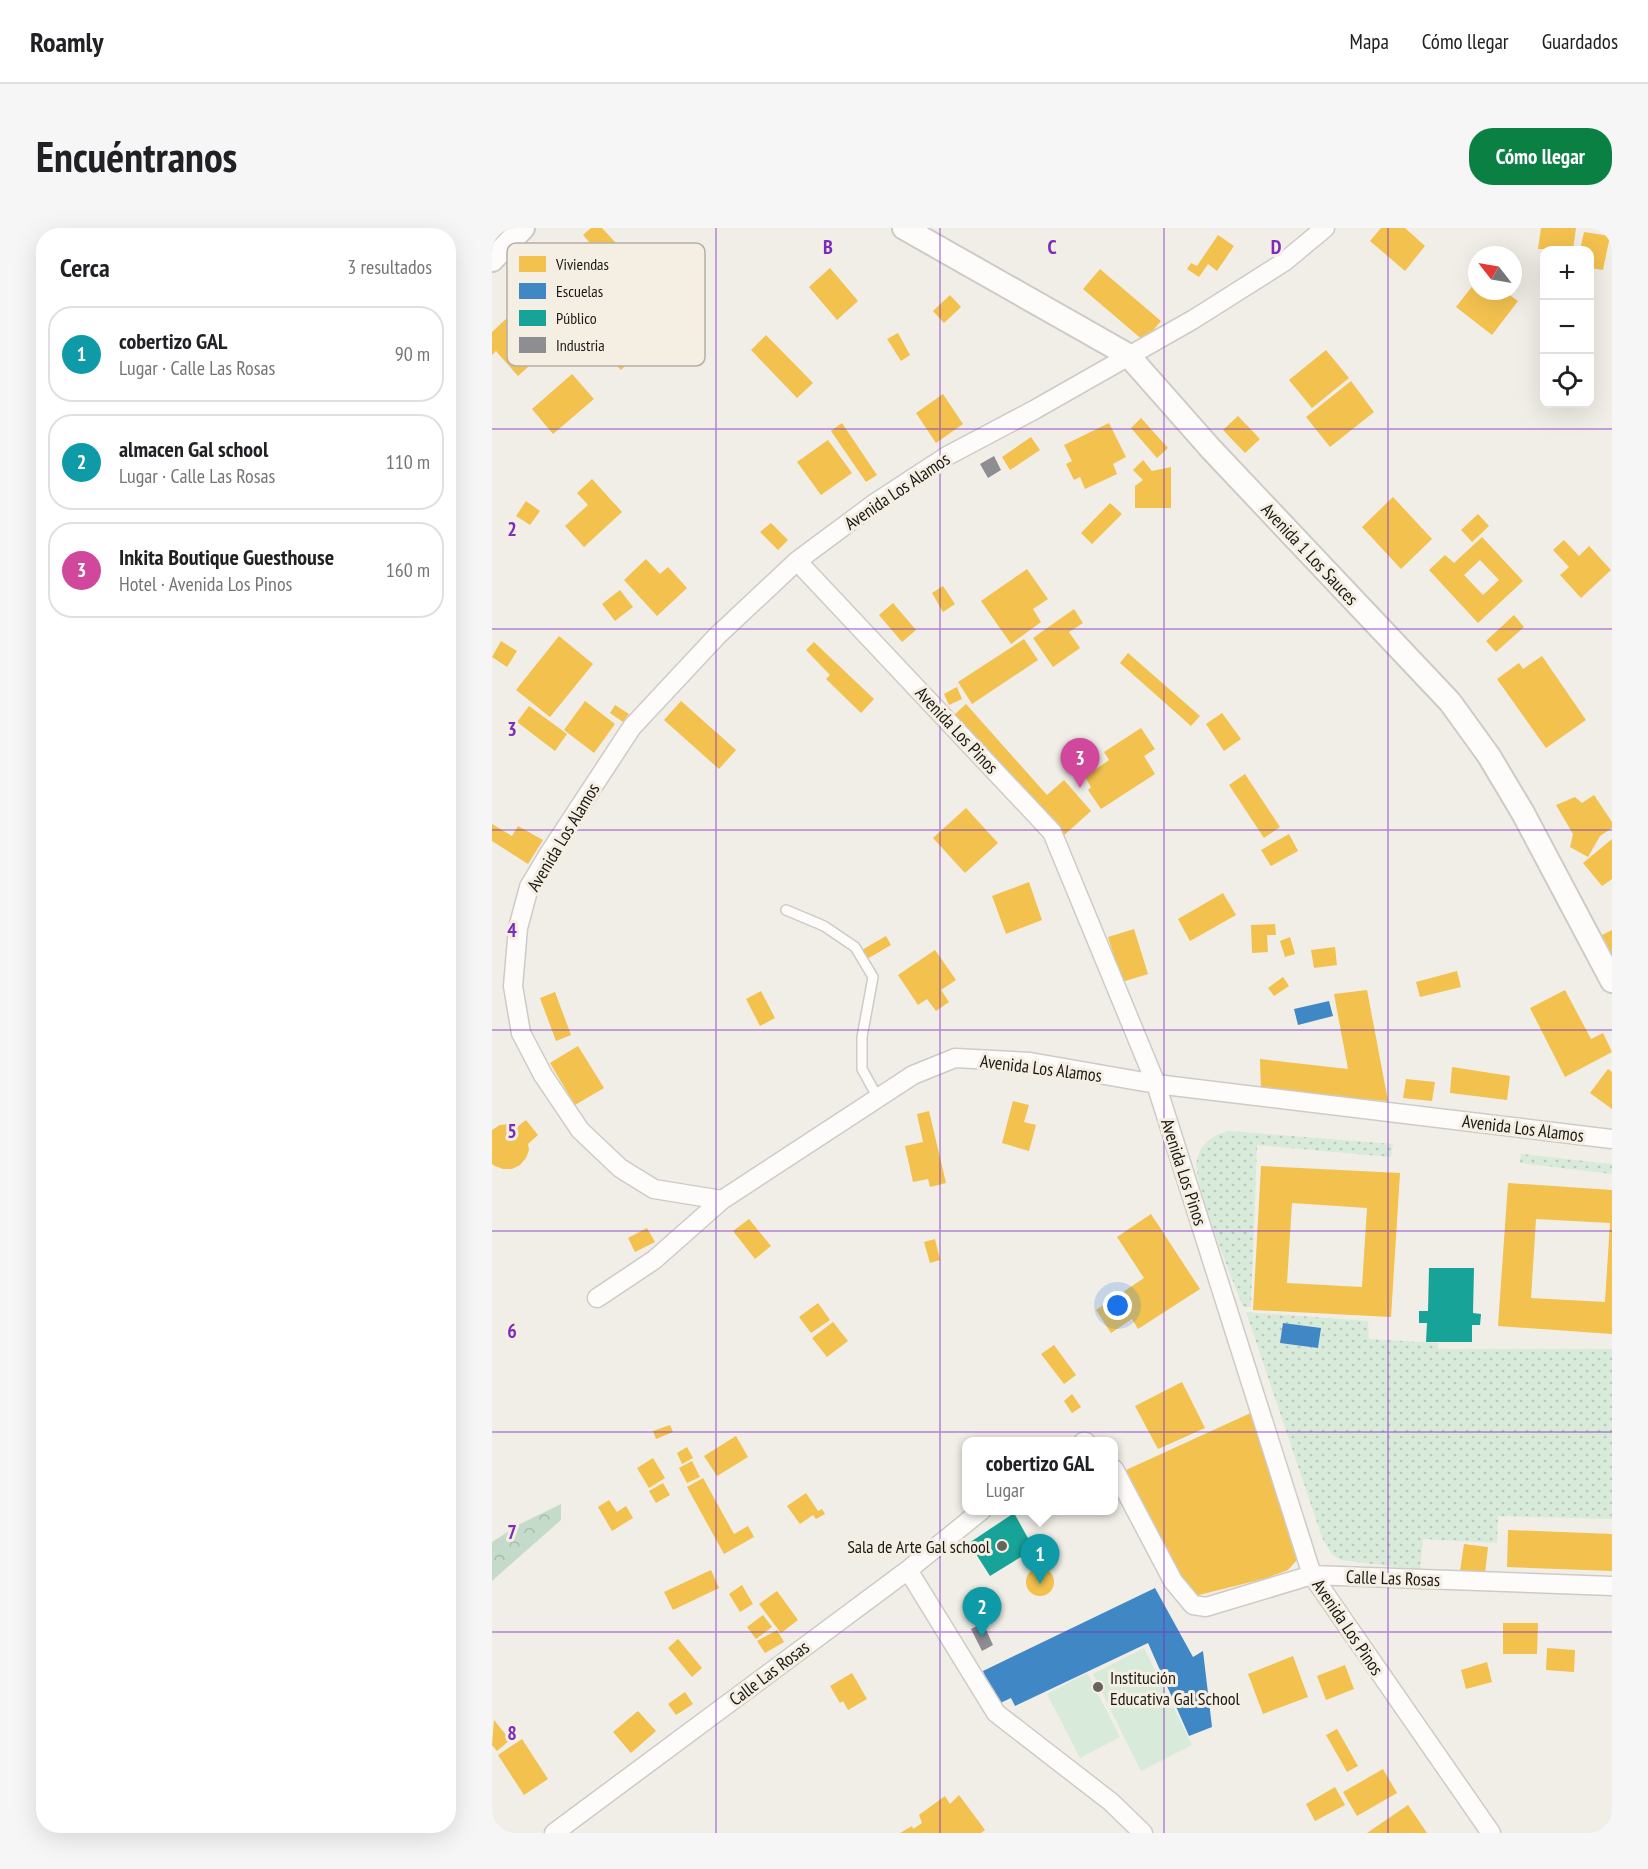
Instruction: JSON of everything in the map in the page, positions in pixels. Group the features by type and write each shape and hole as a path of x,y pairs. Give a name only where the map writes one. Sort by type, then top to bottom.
{"street":[{"path":"508,243 523,228"},
{"name":"Avenida 1 Los Sauces","path":"904,228 1128,355 1224,463 1450,702 1489,756 1517,804 1612,981"},
{"name":"Avenida Los Alamos","path":"1325,228 1284,262 1194,319 1034,410 947,456 875,503 797,561 717,636 633,727 530,887 518,928 513,986 521,1033 543,1075 580,1130 620,1168 654,1189 722,1200 913,1075 955,1058 1030,1062 1156,1084 1612,1138"},
{"path":"492,260 507,245"},
{"name":"Avenida Los Pinos","path":"797,561 1052,832 1156,1084 1312,1575 1491,1833"},
{"path":"597,1298 654,1260 722,1200"},
{"name":"Calle Las Rosas","path":"1118,1478 1173,1581 1192,1605 1206,1607 1312,1575 1612,1586"},
{"name":"Calle Las Rosas","path":"554,1833 908,1570 976,1515"},
{"path":"908,1570 996,1713 1111,1802 1143,1833"}],"lane":[{"path":"786,910 824,926 855,947 873,977 862,1037 862,1069 878,1098"}],"green space":[{"path":"1230,1131 1393,1144 1391,1157 1257,1145 1251,1307 1243,1307 1207,1209 1197,1172 1197,1160 1205,1144 1219,1134"},
{"path":"1521,1154 1612,1164 1612,1174 1520,1163"},
{"path":"1246,1312 1368,1321 1369,1339 1438,1343 1438,1349 1612,1349 1612,1519 1498,1516 1497,1543 1423,1539 1420,1570 1341,1560 1333,1555 1323,1540"},
{"path":"561,1504 561,1520 492,1581 492,1542 520,1524"},
{"path":"1144,1648 1192,1745 1141,1771 1093,1674"},
{"path":"1087,1673 1120,1737 1080,1758 1047,1694"}],"building: Viviendas":[{"path":"591,228 602,228 616,243 590,243 583,235"},
{"path":"1381,228 1405,228 1425,246 1405,271 1370,241"},
{"path":"1541,228 1576,228 1574,246 1540,246 1538,249"},
{"path":"1584,232 1610,236 1603,270 1594,269 1594,246 1581,246"},
{"path":"1218,235 1234,246 1217,271 1208,264 1199,277 1187,269 1191,263 1197,266"},
{"path":"830,268 858,301 837,320 809,287"},
{"path":"1100,269 1161,321 1144,341 1083,289"},
{"path":"1468,292 1468,300 1518,301 1492,335 1456,307"},
{"path":"950,295 961,307 944,323 933,311"},
{"path":"507,318 507,364 496,351 492,355 492,332"},
{"path":"898,333 910,355 901,361 887,339"},
{"path":"766,335 813,383 797,398 751,350"},
{"path":"1326,350 1349,378 1312,408 1289,380"},
{"path":"509,366 529,366 518,376"},
{"path":"572,374 594,399 553,434 532,409"},
{"path":"1351,381 1374,412 1330,447 1306,417"},
{"path":"943,394 963,424 936,443 916,413"},
{"path":"1238,416 1260,439 1245,453 1223,430"},
{"path":"1141,418 1168,448 1157,458 1131,428"},
{"path":"842,423 877,475 866,482 831,431"},
{"path":"1109,423 1126,457 1113,464 1117,474 1085,489 1080,477 1074,480 1066,464 1072,461 1064,445"},
{"path":"1031,437 1040,450 1010,470 1002,457"},
{"path":"828,440 852,473 821,495 797,462"},
{"path":"1143,460 1152,471 1171,467 1171,508 1135,508 1135,486 1143,480 1133,470"},
{"path":"592,479 622,512 584,547 565,526 588,505 577,493"},
{"path":"1393,497 1432,539 1401,569 1362,527"},
{"path":"526,501 540,511 530,525 516,516"},
{"path":"1110,503 1122,514 1092,544 1081,533"},
{"path":"1478,514 1489,526 1472,542 1461,530"},
{"path":"771,523 788,540 778,550 760,532"},
{"path":"1482,537 1523,581 1478,623 1429,570 1445,555 1454,563","holes":["1480,560 1499,580 1483,595 1464,575"]},
{"path":"1564,540 1579,556 1589,546 1611,570 1581,598 1560,575 1569,567 1553,550"},
{"path":"646,559 660,574 668,567 687,588 657,616 624,580"},
{"path":"1027,569 1048,599 1033,609 1041,622 1011,644 981,601"},
{"path":"943,586 955,604 943,612 932,593"},
{"path":"620,590 633,607 615,621 602,604"},
{"path":"893,603 916,630 902,642 879,615"},
{"path":"1074,609 1083,623 1069,632 1080,648 1053,667 1033,638"},
{"path":"1514,615 1524,627 1496,652 1486,641"},
{"path":"559,636 593,664 550,717 516,690"},
{"path":"1024,639 1038,660 972,704 958,682"},
{"path":"501,641 517,651 507,667 492,657"},
{"path":"814,642 874,699 861,713 826,679 830,675 806,650"},
{"path":"1128,653 1200,716 1191,726 1120,663"},
{"path":"1542,656 1586,720 1546,748 1497,679 1519,663 1523,669"},
{"path":"957,687 962,699 949,705 944,694"},
{"path":"585,701 615,724 594,753 564,730"},
{"path":"681,701 736,750 719,769 664,720"},
{"path":"966,704 1047,795 1064,780 1091,811 1062,837 954,715"},
{"path":"615,705 629,714 623,722 610,713"},
{"path":"529,706 567,734 555,751 517,722"},
{"path":"1222,713 1241,739 1224,751 1206,724"},
{"path":"1141,728 1155,749 1144,756 1155,774 1101,809 1088,790 1091,787 1085,777 1109,760 1104,752"},
{"path":"1245,774 1280,827 1264,838 1229,785"},
{"path":"1594,795 1612,822 1612,828 1600,836 1588,857 1570,847 1573,834 1556,805 1575,797 1582,803"},
{"path":"966,808 998,843 965,873 933,838"},
{"path":"492,824 512,836 518,826 543,840 528,864 492,841"},
{"path":"1289,834 1298,851 1271,866 1261,850"},
{"path":"1612,839 1612,879 1602,886 1583,863"},
{"path":"1029,882 1042,920 1006,934 992,896"},
{"path":"1223,893 1236,915 1190,941 1178,919"},
{"path":"1275,924 1276,935 1267,935 1268,952 1252,953 1251,925"},
{"path":"1134,929 1148,974 1122,982 1108,937"},
{"path":"1612,930 1612,956 1608,957 1598,937"},
{"path":"886,936 891,945 867,959 862,950"},
{"path":"1290,937 1295,954 1285,957 1280,941"},
{"path":"1335,947 1337,965 1314,968 1311,950"},
{"path":"935,950 956,980 941,990 949,1002 936,1011 927,999 918,1005 898,975"},
{"path":"1457,971 1461,987 1420,997 1416,982"},
{"path":"1283,977 1289,986 1274,996 1268,988"},
{"path":"1367,990 1388,1101 1261,1091 1260,1059 1348,1069 1334,994"},
{"path":"1565,990 1591,1039 1603,1033 1612,1052 1565,1077 1530,1008"},
{"path":"761,991 775,1018 760,1026 746,999"},
{"path":"555,992 571,1035 556,1041 540,998"},
{"path":"578,1046 604,1088 575,1105 550,1063"},
{"path":"1452,1067 1510,1076 1507,1100 1450,1093"},
{"path":"1608,1069 1612,1072 1612,1109 1590,1093"},
{"path":"1406,1079 1435,1082 1432,1101 1403,1098"},
{"path":"1013,1101 1029,1105 1024,1122 1036,1125 1029,1151 1002,1143"},
{"path":"929,1111 946,1183 930,1187 928,1179 913,1182 905,1146 923,1142 917,1114"},
{"path":"526,1120 538,1135 528,1144 529,1150 526,1158 512,1169 503,1169 492,1164 492,1130 500,1125 509,1124 517,1127"},
{"path":"1261,1166 1400,1173 1391,1317 1253,1310","holes":["1292,1203 1367,1208 1362,1287 1287,1283"]},
{"path":"1508,1183 1612,1190 1612,1334 1498,1326","holes":["1536,1219 1610,1223 1605,1302 1531,1298"]},
{"path":"1151,1214 1200,1289 1138,1329 1132,1319 1111,1333 1096,1310 1144,1278 1117,1237"},
{"path":"749,1219 771,1246 755,1259 733,1231"},
{"path":"647,1228 655,1242 635,1252 628,1238"},
{"path":"935,1239 940,1260 930,1263 924,1242"},
{"path":"818,1303 830,1320 811,1333 799,1317"},
{"path":"833,1322 848,1341 827,1357 812,1338"},
{"path":"1054,1345 1076,1375 1064,1384 1041,1354"},
{"path":"1182,1382 1205,1428 1158,1449 1135,1406"},
{"path":"1072,1394 1081,1407 1072,1413 1064,1401"},
{"path":"1255,1411 1299,1548 1296,1561 1288,1570 1267,1578 1195,1596 1169,1563 1126,1470"},
{"path":"670,1425 673,1432 656,1439 653,1431"},
{"path":"736,1436 748,1457 717,1476 704,1456"},
{"path":"687,1447 693,1458 682,1464 677,1453"},
{"path":"653,1458 665,1478 649,1488 637,1468"},
{"path":"692,1461 700,1477 687,1483 679,1468"},
{"path":"703,1478 734,1534 748,1526 754,1537 724,1554 687,1487"},
{"path":"663,1483 670,1495 656,1503 649,1491"},
{"path":"806,1493 818,1511 822,1509 825,1514 816,1519 813,1515 800,1524 787,1506"},
{"path":"609,1500 617,1512 626,1506 633,1518 612,1531 598,1507"},
{"path":"1508,1530 1612,1534 1612,1571 1507,1567"},
{"path":"1464,1544 1488,1547 1485,1574 1460,1571"},
{"path":"1040,1568 1050,1572 1054,1582 1050,1592 1040,1596 1030,1592 1026,1582 1030,1572"},
{"path":"711,1570 719,1588 673,1610 664,1592"},
{"path":"742,1585 753,1604 740,1612 729,1594"},
{"path":"777,1591 798,1620 781,1633 759,1604"},
{"path":"763,1615 772,1627 756,1639 747,1627"},
{"path":"1503,1623 1538,1623 1537,1654 1503,1654"},
{"path":"777,1630 784,1642 765,1653 757,1641"},
{"path":"678,1639 702,1668 692,1677 668,1648"},
{"path":"1547,1648 1575,1650 1574,1672 1546,1670"},
{"path":"1293,1656 1308,1697 1263,1714 1248,1674"},
{"path":"1487,1662 1492,1682 1466,1689 1461,1670"},
{"path":"1345,1665 1354,1689 1326,1700 1317,1676"},
{"path":"852,1673 867,1699 848,1710 843,1701 840,1703 830,1686"},
{"path":"685,1692 693,1704 676,1715 668,1704"},
{"path":"638,1711 656,1731 631,1753 613,1732"},
{"path":"494,1720 510,1740 497,1751 492,1745"},
{"path":"1337,1729 1358,1766 1347,1772 1326,1735"},
{"path":"522,1739 548,1779 524,1795 498,1755"},
{"path":"1383,1769 1397,1793 1357,1816 1343,1792"},
{"path":"1335,1787 1345,1805 1315,1821 1306,1804"},
{"path":"959,1795 985,1830 981,1833 900,1833 922,1823 919,1815 945,1796 950,1804"},
{"path":"1408,1805 1427,1833 1367,1833"}],"building: Escuelas":[{"path":"1329,1001 1333,1016 1298,1025 1294,1009"},
{"path":"1283,1323 1321,1328 1318,1348 1280,1343"},
{"path":"1155,1588 1193,1657 1203,1651 1212,1727 1189,1736 1148,1643 1015,1706 1011,1698 996,1705 983,1671"}],"building: Público":[{"path":"1429,1268 1474,1268 1473,1313 1481,1314 1480,1325 1472,1325 1472,1342 1426,1342 1427,1323 1419,1323 1419,1311 1428,1311"},
{"name":"Sala de Arte Gal school","path":"1011,1515 1015,1515 1034,1549 990,1576 969,1543"}],"building: Industria":[{"path":"994,456 1001,470 988,478 980,464"},
{"path":"983,1623 993,1645 982,1651 971,1629"}],"place":[{"name":"Inkita Boutique Guesthouse","path":"1080,788"},
{"name":"Sala de Arte Gal school","path":"1002,1546"},
{"name":"cobertizo GAL","path":"1040,1584"},
{"name":"almacen Gal school","path":"982,1637"},
{"name":"Institución Educativa Gal School","path":"1098,1687"}]}
